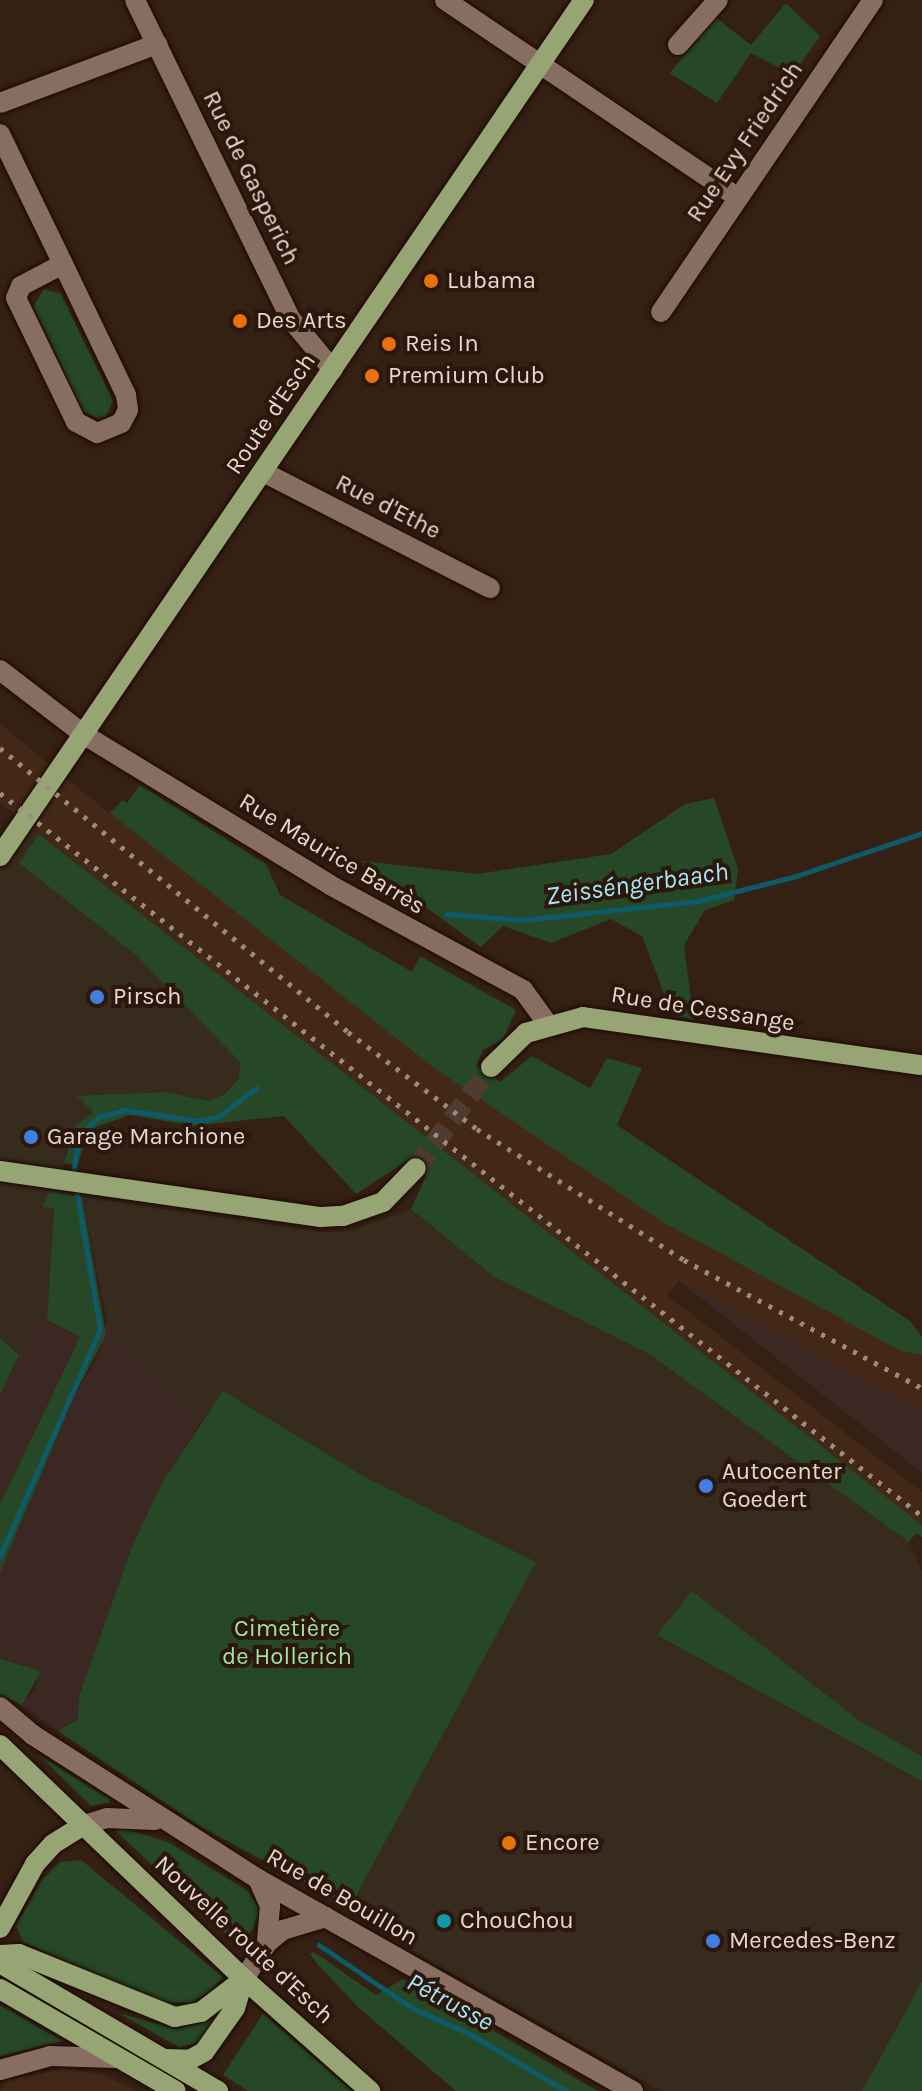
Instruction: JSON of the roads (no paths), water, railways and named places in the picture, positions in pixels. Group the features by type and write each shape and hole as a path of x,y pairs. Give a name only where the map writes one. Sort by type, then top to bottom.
{"main road":[{"name":"Route d'Esch","path":"0,856 584,0"},
{"name":"Rue de Cessange","path":"491,1067 517,1040 547,1023 583,1017 922,1065"},
{"path":"0,1171 343,1216 383,1202 416,1168"},
{"name":"Nouvelle route d'Esch","path":"0,1745 244,1979 370,2091"},
{"path":"0,1928 35,1864 53,1844 84,1825"},
{"path":"0,1955 19,1954 175,2017 201,2012 244,1979"},
{"path":"0,1963 218,2091"},
{"path":"115,2058 189,2060 204,2052 235,2008 244,1979"},
{"path":"0,1989 176,2091"}],"street":[{"name":"Rue de Gasperich","path":"135,0 290,318 333,370"},
{"path":"445,0 738,198"},
{"path":"678,45 718,0"},
{"name":"Rue Evy Friedrich","path":"661,312 873,0"},
{"path":"0,103 157,44"},
{"path":"0,134 63,264 126,395 128,410 121,423 97,433 76,422 16,298 21,286 63,264"},
{"name":"Rue d'Ethe","path":"263,472 490,588"},
{"name":"Rue Maurice Barrès","path":"0,670 83,734 342,892 523,990 547,1023"},
{"name":"Rue de Bouillon","path":"0,1707 33,1735 258,1879 633,2091"},
{"name":"Rue de Bouillon","path":"0,1721 33,1735"},
{"path":"84,1825 122,1817 163,1821"},
{"path":"258,1879 270,1906 267,1943"},
{"path":"244,1979 267,1943 283,1930 326,1917"},
{"path":"0,2070 50,2056 115,2058"}],"waterway":[{"name":"Zeisséngerbaach","path":"446,914 523,920 698,901 796,876 922,833"},
{"name":"Zeisséngerbaach","path":"73,1174 79,1135 99,1117 125,1110 199,1121 218,1117 256,1088"},
{"name":"Zeisséngerbaach","path":"0,1556 100,1329 76,1188"},
{"name":"Pétrusse","path":"319,1945 412,2008 470,2034 566,2091"}],"tunnel":[{"path":"416,1168 491,1067"}],"railway":[{"path":"0,748 348,1032 477,1129 684,1260 922,1388"},
{"path":"0,793 922,1516"}],"place":[{"name":"Lubama","path":"431,281"},
{"name":"Des Arts","path":"240,321"},
{"name":"Reis In","path":"389,344"},
{"name":"Premium Club","path":"372,376"},
{"name":"Pirsch","path":"97,997"},
{"name":"Garage Marchione","path":"31,1137"},
{"name":"Autocenter Goedert","path":"706,1486"},
{"name":"Encore","path":"509,1843"},
{"name":"ChouChou","path":"444,1921"},
{"name":"Mercedes-Benz","path":"713,1941"}],"park label":[{"name":"Cimetière de Hollerich","path":"287,1643"}]}
